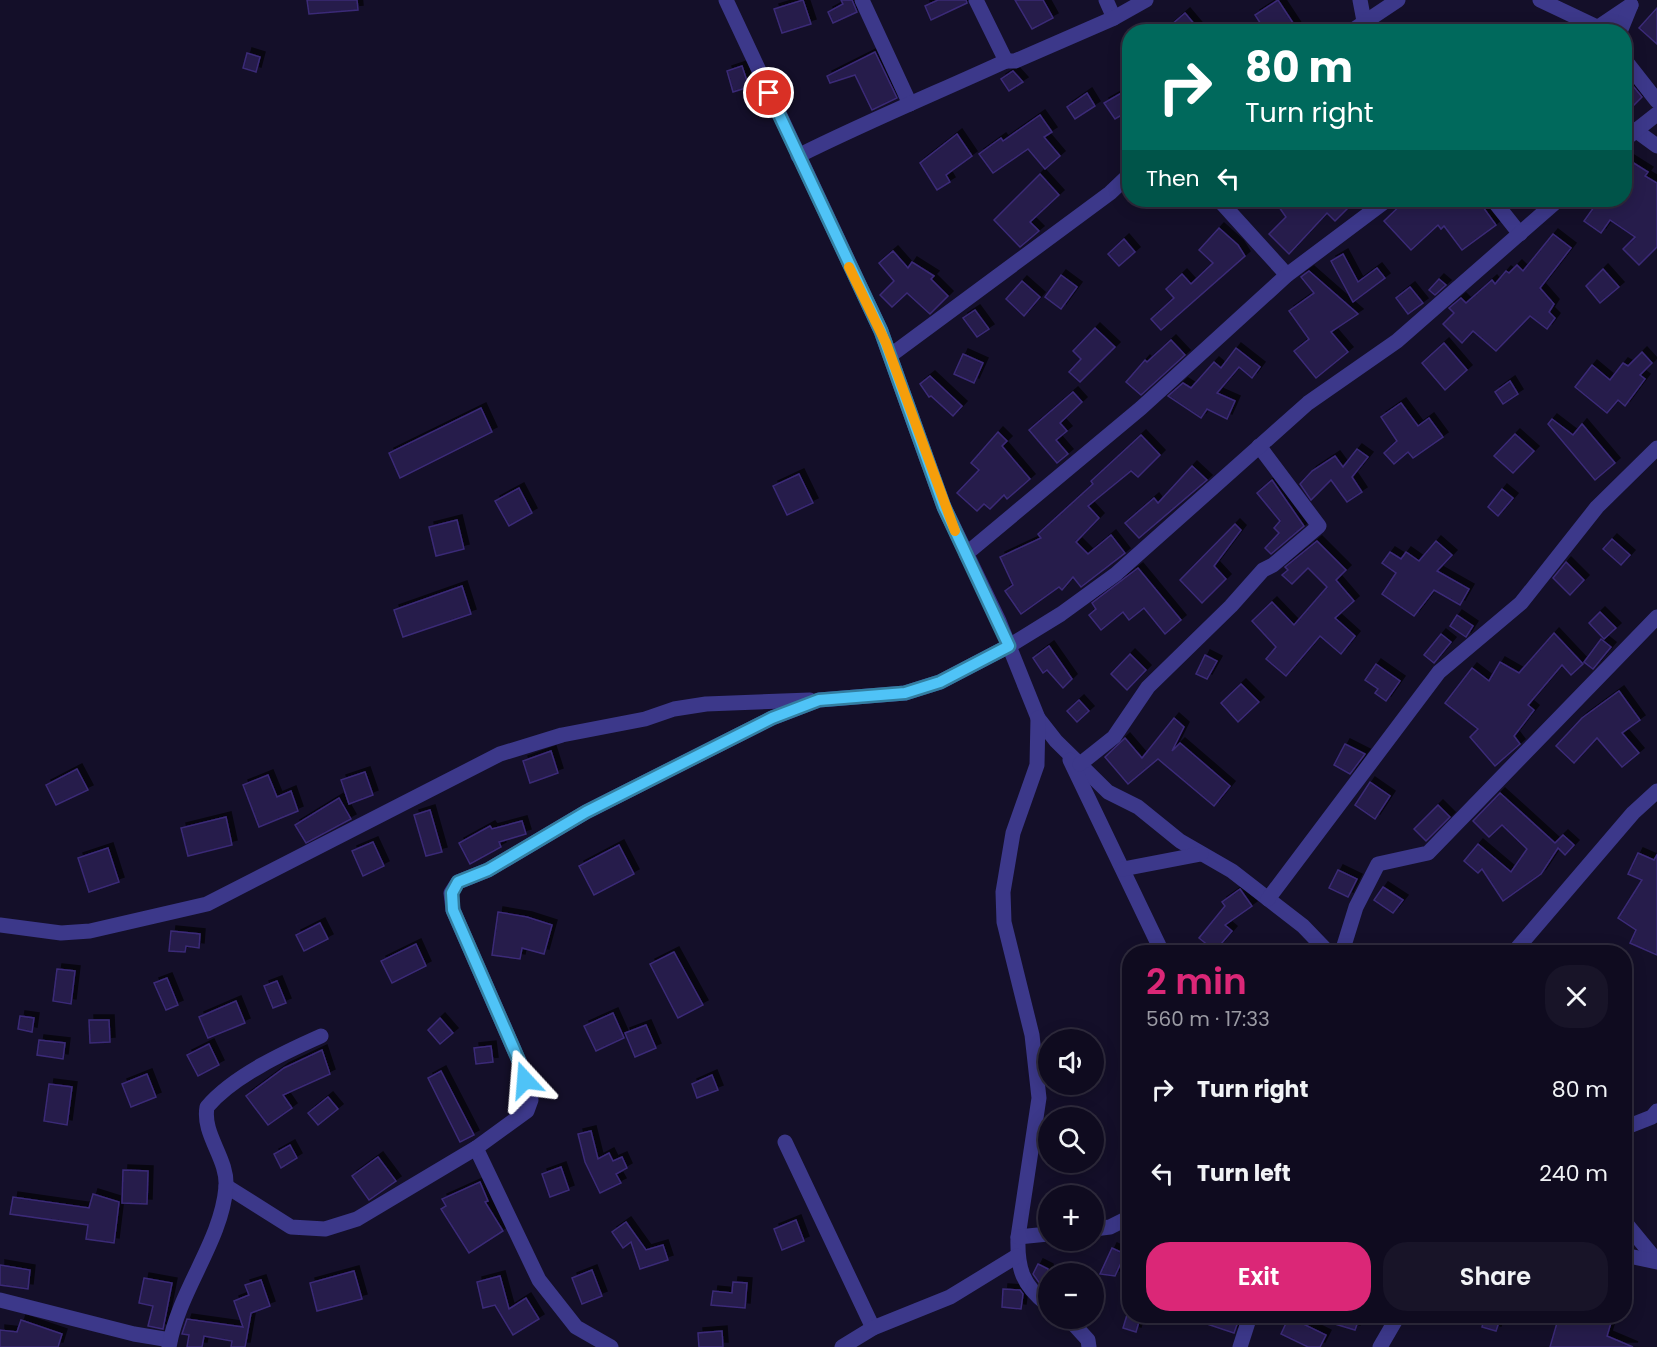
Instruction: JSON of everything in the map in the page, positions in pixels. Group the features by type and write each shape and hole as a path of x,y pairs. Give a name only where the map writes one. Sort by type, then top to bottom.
{"street":[{"path":"726,0 891,355 944,507 1009,646 1038,718 1108,792 1138,807 1179,842 1232,871 1303,926 1321,945"},
{"path":"862,0 909,104"},
{"path":"976,0 1006,62"},
{"path":"1106,0 1113,18"},
{"path":"798,156 909,104 1113,18 1146,0"},
{"path":"1360,0 1364,21"},
{"path":"1360,24 1398,0"},
{"path":"1540,0 1585,24"},
{"path":"1601,24 1633,2"},
{"path":"1623,24 1633,2"},
{"path":"1632,69 1657,101"},
{"path":"1632,133 1657,114"},
{"path":"1632,136 1657,146"},
{"path":"891,355 1110,193 1122,182"},
{"path":"1225,207 1287,275"},
{"path":"966,554 1141,408 1287,275 1378,207"},
{"path":"1498,207 1520,234"},
{"path":"0,925 61,933 90,931 207,904 500,754 562,735 706,704 819,700 905,693 940,682 1009,646 1061,614 1116,574 1308,403 1397,341 1550,207"},
{"path":"1080,764 1114,737 1148,687 1231,606 1263,570 1273,565 1318,526 1259,446"},
{"path":"1268,899 1439,672 1521,603 1597,507 1657,448"},
{"path":"1344,945 1356,907 1378,864 1428,853 1657,617"},
{"path":"226,1186 291,1227 325,1229 357,1219 476,1148 519,1119 527,1111 531,1100 519,1061 453,910 452,893 458,882 488,870 586,812 665,771 772,718 819,700"},
{"path":"1038,718 1037,765 1011,841 1003,892 1004,922 1032,1035 1039,1098 1017,1256 1019,1270 1026,1282 1038,1295"},
{"path":"1064,748 1159,945"},
{"path":"1521,945 1633,813 1657,791"},
{"path":"1123,869 1201,854"},
{"path":"0,1300 169,1344 195,1270 214,1237 226,1186 222,1164 206,1117 207,1107 240,1080 281,1054 321,1036"},
{"path":"1632,1125 1652,1117 1657,1111"},
{"path":"784,1143 828,1230 873,1328"},
{"path":"476,1148 539,1280 576,1328 612,1347"},
{"path":"1104,1228 1122,1220"},
{"path":"1632,1231 1657,1261"},
{"path":"1018,1237 1038,1235"},
{"path":"842,1347 873,1328 950,1297 1017,1256"},
{"path":"1632,1256 1657,1261"},
{"path":"1240,1347 1248,1323"},
{"path":"1380,1347 1394,1323"},
{"path":"1078,1329 1088,1340 1089,1347"}],"building":[{"path":"307,0 357,0 358,10 309,14"},
{"path":"803,0 811,24 782,33 774,9"},
{"path":"841,0 852,0 857,12 833,23 828,12 843,4"},
{"path":"938,0 966,0 967,3 931,20 925,6"},
{"path":"1015,0 1043,0 1053,18 1032,29"},
{"path":"1278,0 1294,24 1261,24 1255,15"},
{"path":"1657,8 1657,44 1639,28"},
{"path":"1185,13 1194,24 1172,24"},
{"path":"875,52 897,98 872,110 855,75 830,83 827,76"},
{"path":"247,53 260,57 256,72 243,68"},
{"path":"742,66 749,87 733,92 727,71"},
{"path":"1013,71 1023,82 1009,91 1001,79"},
{"path":"1632,85 1642,97 1632,107"},
{"path":"1087,93 1095,106 1075,119 1067,107"},
{"path":"1122,93 1122,115 1115,119 1104,103"},
{"path":"1040,115 1052,132 1044,137 1060,156 1045,169 1028,149 993,173 979,154 1001,138 1003,141"},
{"path":"957,134 972,156 946,175 950,182 937,190 920,163"},
{"path":"1632,162 1648,172 1645,176 1657,183 1657,247 1639,265 1623,249 1635,237 1610,220 1601,233 1584,221 1594,207 1632,207"},
{"path":"1040,174 1059,195 1030,222 1039,231 1020,247 994,220"},
{"path":"1279,207 1349,207 1335,221 1327,213 1289,254 1269,234 1286,217"},
{"path":"1399,207 1483,207 1496,225 1462,250 1444,226 1441,229 1438,225 1411,250 1384,221"},
{"path":"1219,228 1238,245 1245,256 1161,330 1151,319 1174,298 1166,289 1182,274 1191,284 1213,263 1199,250"},
{"path":"1553,234 1571,248 1540,288 1554,304 1549,312 1555,318 1547,329 1530,316 1496,351 1473,331 1462,343 1443,324 1454,313 1449,308 1461,298 1466,303 1492,280 1495,284 1506,271 1509,273 1517,265 1523,271"},
{"path":"1124,239 1135,252 1119,266 1108,254"},
{"path":"893,251 908,268 912,262 934,276 931,279 948,296 930,314 907,293 892,307 880,295 894,281 879,263"},
{"path":"1343,254 1358,282 1377,268 1385,278 1353,302 1331,261"},
{"path":"1603,269 1619,287 1600,303 1586,286"},
{"path":"1309,271 1358,314 1331,332 1348,352 1316,378 1294,351 1309,339 1289,311 1314,293 1301,277"},
{"path":"1061,275 1077,287 1061,309 1045,297"},
{"path":"1439,279 1446,285 1435,295 1429,290"},
{"path":"1022,281 1040,297 1024,316 1006,299"},
{"path":"1410,287 1423,303 1408,314 1396,298"},
{"path":"975,310 989,329 977,337 963,318"},
{"path":"1095,328 1115,347 1080,382 1069,372 1081,359 1073,351"},
{"path":"1171,340 1185,355 1141,395 1126,382 1145,360 1147,362"},
{"path":"1444,343 1467,370 1445,390 1422,363"},
{"path":"1236,348 1260,367 1252,378 1239,367 1217,393 1235,401 1227,419 1207,409 1201,418 1168,396 1183,383 1191,388 1214,362 1221,368"},
{"path":"1642,352 1652,363 1640,375 1645,379 1625,406 1618,400 1607,413 1575,387 1592,365 1610,380 1623,363 1628,366"},
{"path":"963,354 983,363 974,383 954,374"},
{"path":"930,376 962,406 953,416 931,396 929,397 920,384"},
{"path":"1510,381 1518,394 1503,404 1495,392"},
{"path":"1073,392 1082,402 1060,423 1067,431 1056,440 1068,454 1057,463 1029,430"},
{"path":"1401,403 1418,426 1429,418 1443,437 1413,458 1408,452 1394,464 1384,453 1397,441 1381,417"},
{"path":"481,408 492,432 400,478 389,453"},
{"path":"1552,419 1573,435 1582,424 1615,463 1595,480 1548,424"},
{"path":"998,432 1007,441 1002,446 1030,479 1007,499 1004,495 990,509 984,504 977,511 957,493 979,470 971,463"},
{"path":"1515,434 1534,451 1513,473 1494,456"},
{"path":"1141,435 1160,455 1138,477 1131,471 1088,506 1099,518 1076,542 1088,554 1111,535 1125,553 1081,587 1073,577 1062,590 1059,587 1021,614 1005,591 1013,585 1000,557 1041,538 1038,534 1093,484 1091,481"},
{"path":"1357,449 1368,457 1352,477 1362,492 1347,502 1331,480 1311,500 1300,484 1312,471 1335,456 1343,467"},
{"path":"1192,466 1207,480 1139,538 1125,523 1154,498 1158,503"},
{"path":"799,474 813,503 787,515 773,486"},
{"path":"1272,480 1304,526 1271,554 1265,548 1279,533 1274,528 1280,521 1257,493"},
{"path":"519,488 532,513 509,526 495,501"},
{"path":"1502,489 1513,498 1498,516 1488,507"},
{"path":"457,520 464,549 436,556 429,527"},
{"path":"1235,524 1241,530 1214,566 1226,579 1202,603 1180,580"},
{"path":"1612,539 1630,555 1621,565 1603,549"},
{"path":"1317,541 1346,570 1336,580 1354,601 1335,618 1355,636 1341,654 1320,636 1286,676 1266,659 1276,647 1252,621 1272,602 1294,625 1327,587 1308,568 1292,584 1282,575 1288,570 1285,567"},
{"path":"1436,541 1452,555 1437,571 1469,589 1460,605 1434,590 1414,616 1382,594 1396,573 1382,563 1390,552 1401,559 1406,552 1419,561"},
{"path":"1566,562 1584,580 1570,595 1553,578"},
{"path":"1138,568 1181,620 1165,634 1144,608 1129,620 1123,612 1101,630 1089,615 1096,609 1092,603"},
{"path":"462,586 471,614 403,637 394,610"},
{"path":"1600,612 1616,628 1604,639 1589,623"},
{"path":"1457,615 1473,626 1466,637 1450,626"},
{"path":"1554,633 1583,664 1571,675 1562,665 1528,705 1534,710 1514,736 1520,744 1495,766 1470,737 1478,729 1445,703 1472,668 1489,681 1500,662 1519,673"},
{"path":"1441,634 1451,642 1434,663 1424,655"},
{"path":"1601,639 1611,647 1593,669 1584,662"},
{"path":"1049,646 1072,679 1063,688 1047,670 1043,673 1033,658"},
{"path":"1130,654 1146,670 1127,690 1111,674"},
{"path":"1205,655 1217,661 1207,679 1196,674"},
{"path":"1376,664 1400,681 1386,701 1375,693 1378,689 1365,680"},
{"path":"1241,684 1259,702 1238,722 1221,703"},
{"path":"1619,691 1640,720 1622,733 1639,753 1622,767 1597,738 1574,763 1556,746 1582,718"},
{"path":"1079,700 1089,711 1077,722 1067,711"},
{"path":"1174,718 1184,727 1172,751 1180,743 1230,786 1214,806 1158,759 1128,784 1105,757 1125,738 1142,758"},
{"path":"1345,744 1365,754 1350,774 1334,765"},
{"path":"551,751 558,773 530,783 523,761"},
{"path":"77,769 88,790 56,805 46,785"},
{"path":"365,772 373,795 349,804 341,780"},
{"path":"268,775 277,797 291,791 298,811 259,827 243,785"},
{"path":"1370,782 1390,796 1375,819 1355,805"},
{"path":"1500,793 1555,843 1563,835 1574,845 1565,855 1558,848 1541,874 1503,901 1482,869 1478,873 1464,861 1478,844 1511,872 1527,849 1502,825 1489,837 1473,821"},
{"path":"339,798 351,819 306,843 295,825"},
{"path":"1438,805 1450,817 1426,841 1414,829"},
{"path":"430,810 442,852 426,856 414,815"},
{"path":"226,817 232,845 188,856 181,828"},
{"path":"522,821 526,834 499,842 501,847 470,864 459,843 490,826 492,829"},
{"path":"373,842 384,866 363,876 352,851"},
{"path":"619,845 634,874 594,895 579,866"},
{"path":"108,848 119,882 89,892 78,858"},
{"path":"1638,853 1654,860 1657,855 1657,955 1630,943 1636,930 1618,918 1642,880 1628,874"},
{"path":"1338,870 1357,879 1348,897 1329,888"},
{"path":"1383,887 1403,900 1393,913 1374,900"},
{"path":"1240,889 1252,906 1225,925 1232,931 1220,945 1208,945 1199,938 1225,906 1222,902"},
{"path":"498,912 527,917 552,925 544,954 522,948 520,959 492,955"},
{"path":"320,923 328,939 304,951 296,935"},
{"path":"171,931 200,934 199,948 186,946 185,952 169,951"},
{"path":"416,944 426,966 392,983 381,961"},
{"path":"674,952 703,1005 678,1018 650,964"},
{"path":"57,969 75,971 71,1004 53,1001"},
{"path":"167,978 178,1005 166,1010 154,983"},
{"path":"277,981 286,1003 273,1008 264,986"},
{"path":"236,1001 245,1023 208,1038 199,1017"},
{"path":"613,1013 624,1038 596,1051 584,1026"},
{"path":"20,1016 34,1018 32,1032 18,1029"},
{"path":"440,1018 453,1033 440,1044 428,1030"},
{"path":"89,1020 109,1020 110,1042 90,1043"},
{"path":"646,1025 656,1048 635,1057 625,1033"},
{"path":"39,1040 65,1043 63,1059 37,1055"},
{"path":"209,1044 219,1065 198,1076 187,1055"},
{"path":"491,1046 493,1062 476,1064 474,1048"},
{"path":"322,1050 330,1074 283,1095 292,1108 268,1125 246,1096 284,1068"},
{"path":"441,1071 474,1135 460,1142 428,1078"},
{"path":"147,1074 156,1097 131,1107 122,1084"},
{"path":"712,1075 718,1090 697,1098 692,1084"},
{"path":"49,1084 72,1087 67,1125 44,1121"},
{"path":"328,1097 338,1109 318,1125 308,1113"},
{"path":"591,1131 598,1159 609,1153 613,1161 622,1157 627,1168 616,1174 621,1183 600,1193 585,1162 578,1134"},
{"path":"290,1145 297,1158 281,1168 274,1154"},
{"path":"378,1157 396,1181 369,1200 352,1176"},
{"path":"561,1167 569,1190 550,1197 542,1174"},
{"path":"123,1170 148,1171 147,1204 122,1203"},
{"path":"480,1182 488,1201 485,1202 503,1231 469,1253 441,1209 446,1206 442,1199"},
{"path":"93,1194 119,1202 114,1243 86,1239 88,1225 10,1214 13,1197 89,1208"},
{"path":"796,1220 804,1241 782,1250 774,1229"},
{"path":"626,1222 646,1250 663,1245 668,1260 640,1269 631,1242 623,1248 612,1232"},
{"path":"1112,1248 1122,1253 1122,1261 1115,1276 1104,1275 1104,1265"},
{"path":"1038,1264 1038,1281 1033,1274"},
{"path":"0,1265 30,1270 28,1289 0,1285"},
{"path":"592,1270 602,1296 582,1304 572,1278"},
{"path":"354,1271 362,1299 317,1311 310,1283"},
{"path":"500,1276 509,1309 526,1298 539,1319 513,1335 495,1305 483,1308 477,1282"},
{"path":"144,1278 172,1283 163,1329 148,1326 153,1306 139,1303"},
{"path":"261,1280 270,1306 251,1313 245,1347 231,1347 232,1341 204,1336 202,1347 187,1347 189,1335 182,1334 187,1319 243,1327 234,1301 249,1295 245,1285"},
{"path":"733,1282 747,1283 745,1308 711,1305 713,1291 732,1293"},
{"path":"1003,1289 1020,1290 1023,1294 1021,1309 1002,1307"},
{"path":"21,1320 62,1334 58,1347 0,1347 0,1330 17,1332"},
{"path":"1125,1323 1139,1323 1136,1332 1123,1328"},
{"path":"1204,1323 1238,1323 1234,1333"},
{"path":"1286,1323 1301,1323 1326,1335 1320,1347 1308,1347 1281,1334"},
{"path":"1331,1323 1358,1323 1355,1330"},
{"path":"1483,1323 1499,1323 1496,1331 1482,1327"},
{"path":"1557,1323 1611,1323 1607,1336 1633,1347 1550,1347"},
{"path":"722,1331 723,1347 699,1347 698,1333"}],"slow traffic":[{"path":"849,267 886,343 944,507 955,531"}],"route":[{"path":"525,1080 519,1061 490,1000 453,910 452,893 458,882 488,870 586,812 772,718 819,700 905,693 940,682 1009,646 944,507 910,406 881,331 864,300 769,93"}]}
